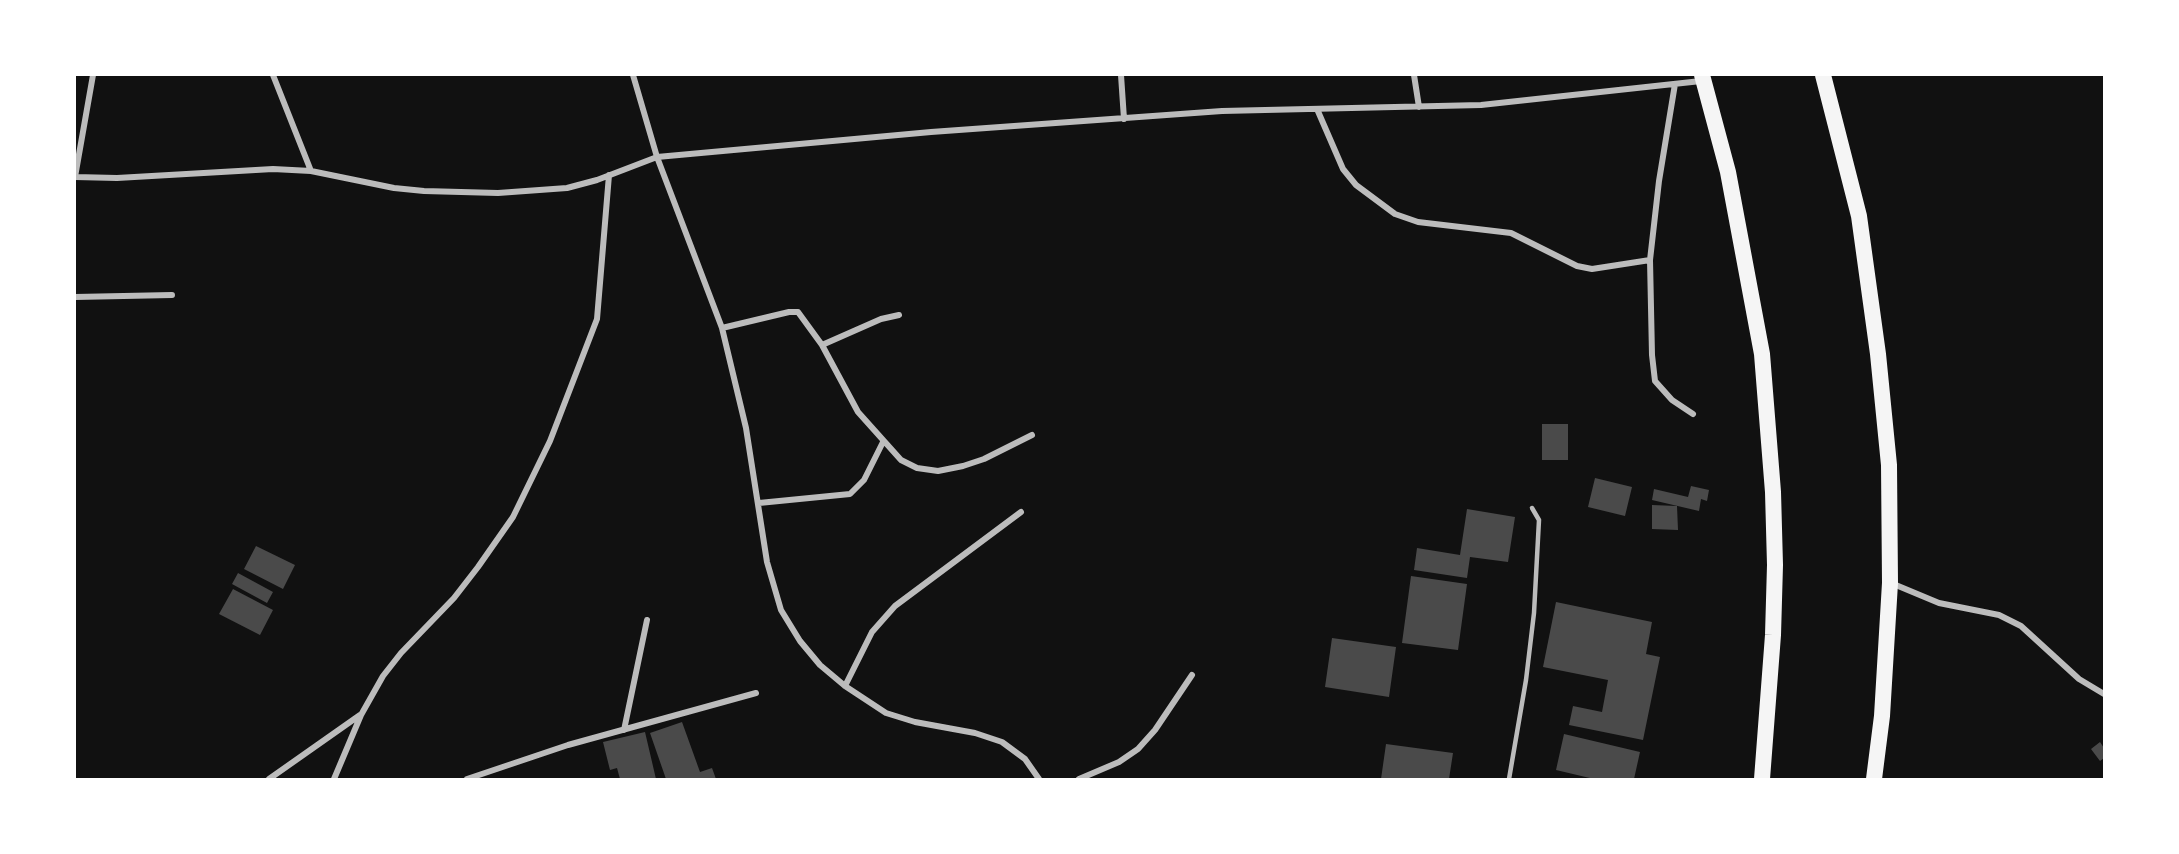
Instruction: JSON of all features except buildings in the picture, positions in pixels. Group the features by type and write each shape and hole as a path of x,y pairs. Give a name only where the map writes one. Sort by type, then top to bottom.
{"highway":[{"path":"1823,75 1859,216 1878,354 1889,465 1890,583 1882,716 1874,779"},
{"path":"1702,78 1728,172 1762,354 1773,492 1775,566 1773,647 1762,779"}],"street":[{"path":"93,75 75,177 117,178 273,169 311,171 394,188 477,192 567,188 609,176 657,157 931,132 1222,111 1480,105 1675,84 1702,78"},
{"path":"273,75 311,171"},
{"path":"633,75 657,157 722,328 746,428 767,562 781,610 800,641 820,665 845,686 886,713 915,722 975,733 1002,742 1025,759 1039,779"},
{"path":"1121,75 1125,119"},
{"path":"1414,75 1419,107"},
{"path":"1675,84 1659,181 1650,260 1652,355 1655,381 1672,400 1693,414"},
{"path":"1317,109 1343,169 1356,185 1395,214 1418,222 1511,233 1577,266 1592,269 1650,260"},
{"path":"334,779 361,715 383,676 401,653 454,598 513,517 550,441 597,320 609,176"},
{"path":"75,297 172,296"},
{"path":"722,328 789,312 798,312 822,345 858,412 901,460 918,468 938,471 984,459 1032,435"},
{"path":"822,345 881,319 899,315"},
{"path":"759,503 850,494 864,480 883,442"},
{"path":"845,686 872,632 895,606 1021,512"},
{"path":"1890,583 1939,603 1999,615 2021,627 2079,679 2104,694"},
{"path":"624,730 647,620"},
{"path":"1079,779 1119,762 1138,749 1155,730 1192,675"},
{"path":"467,779 624,730 756,693"},
{"path":"269,779 361,715"}],"lane":[{"path":"1509,779 1526,680 1534,613 1539,519 1532,508"}]}
